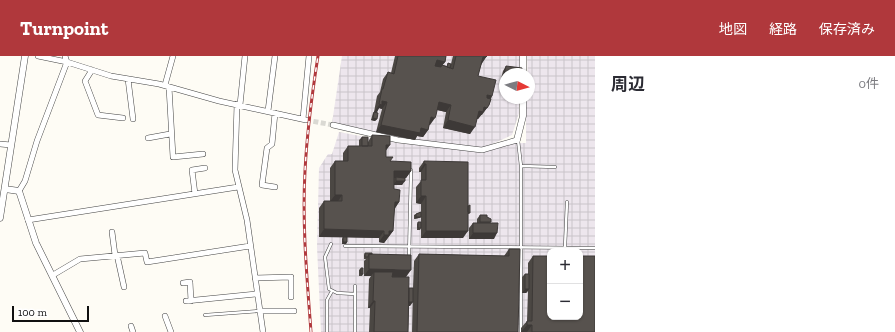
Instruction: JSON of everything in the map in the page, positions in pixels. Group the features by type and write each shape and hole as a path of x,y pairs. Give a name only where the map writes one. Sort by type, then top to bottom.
{"street":[{"path":"0,218 10,145 25,56"},
{"path":"38,56 67,62 128,79 167,86 239,105 304,119 309,56"},
{"path":"65,56 67,62 37,141 25,181 19,192 36,243 80,332"},
{"path":"173,56 167,86 173,157 203,154"},
{"path":"244,56 235,170 238,188 247,220 263,332"},
{"path":"268,111 275,56"},
{"path":"523,56 523,68"},
{"path":"92,70 84,81 98,115 123,118"},
{"path":"128,79 133,119"},
{"path":"333,125 398,140 482,150 518,140 523,116 523,104"},
{"path":"275,112 272,144 267,148 262,186 275,187"},
{"path":"148,138 170,134"},
{"path":"0,144 10,145"},
{"path":"195,194 192,170 205,168"},
{"path":"28,220 238,188"},
{"path":"4,189 19,192"},
{"path":"112,232 124,287"},
{"path":"53,275 80,259 145,252 147,262 250,246"},
{"path":"255,278 290,277 291,297"},
{"path":"182,283 190,282 189,301 257,294"},
{"path":"260,311 294,312"},
{"path":"165,316 171,332"}],"lane":[{"path":"518,140 521,166 520,332"},
{"path":"521,166 555,167"},
{"path":"409,261 408,247 411,169"},
{"path":"566,247 567,202"},
{"path":"331,244 325,257 328,284 332,291"},
{"path":"346,246 595,248"},
{"path":"355,286 355,332"},
{"path":"332,291 355,294"},
{"path":"327,332 328,300 332,291"},
{"path":"205,315 260,311"}],"shaded area":[{"path":"342,56 520,56 519,68 499,68 499,104 519,104 519,113 512,135 483,148 397,139 332,123"},
{"path":"527,56 595,56 595,332 321,332 317,247 319,168 328,154 332,154 339,132 398,143 481,152 510,143 526,143 526,104 535,104 535,68 528,68"}],"building":[{"path":"398,56 446,56 445,62 437,60 435,66 441,67 442,65 453,69 456,56 487,56 483,57 478,76 496,80 492,96 487,95 487,98 491,99 489,105 487,108 484,107 483,112 479,111 475,127 448,120 451,105 439,102 435,118 431,117 428,130 421,128 420,133 381,125 387,102 382,101 382,105 379,104 382,89 388,72 394,74"},
{"path":"448,63 451,64 450,68 447,67"},
{"path":"506,66 522,68 506,68"},
{"path":"374,112 378,113 377,119 373,118"},
{"path":"372,135 390,136 390,145 386,145 386,157 393,157 390,161 411,162 411,171 394,171 394,189 400,190 399,202 395,202 393,231 389,231 389,235 384,235 384,231 324,229 324,201 342,201 342,195 335,195 335,161 348,161 348,146 372,146"},
{"path":"362,137 368,137 368,146 362,146"},
{"path":"424,161 468,162 468,231 426,231 426,196 421,196 421,180 426,180 426,164 424,164"},
{"path":"396,177 405,178 405,181 396,181"},
{"path":"470,205 470,213 468,212 468,206"},
{"path":"421,212 421,217 416,217 416,214"},
{"path":"480,215 487,215 487,217 491,219 491,222 480,222"},
{"path":"418,222 421,222 421,228 418,228"},
{"path":"473,223 498,223 497,233 473,233"},
{"path":"343,237 347,237 347,242 343,242"},
{"path":"509,249 520,249 518,332 417,332 419,254 509,256"},
{"path":"365,253 372,253 372,254 365,257"},
{"path":"369,254 411,255 411,270 369,269"},
{"path":"533,256 547,256 547,320 583,320 583,256 595,256 595,332 532,332 532,325 527,325 527,321 532,321"},
{"path":"361,268 363,268 363,274 361,274"},
{"path":"374,272 393,272 392,277 409,277 408,332 374,332"},
{"path":"525,274 529,274 529,289 525,289"},
{"path":"409,288 413,288 413,302 409,302"}],"tunnel":[{"path":"306,120 333,125"}],"railway":[{"path":"311,332 305,252 304,191 308,127 318,56"}]}
